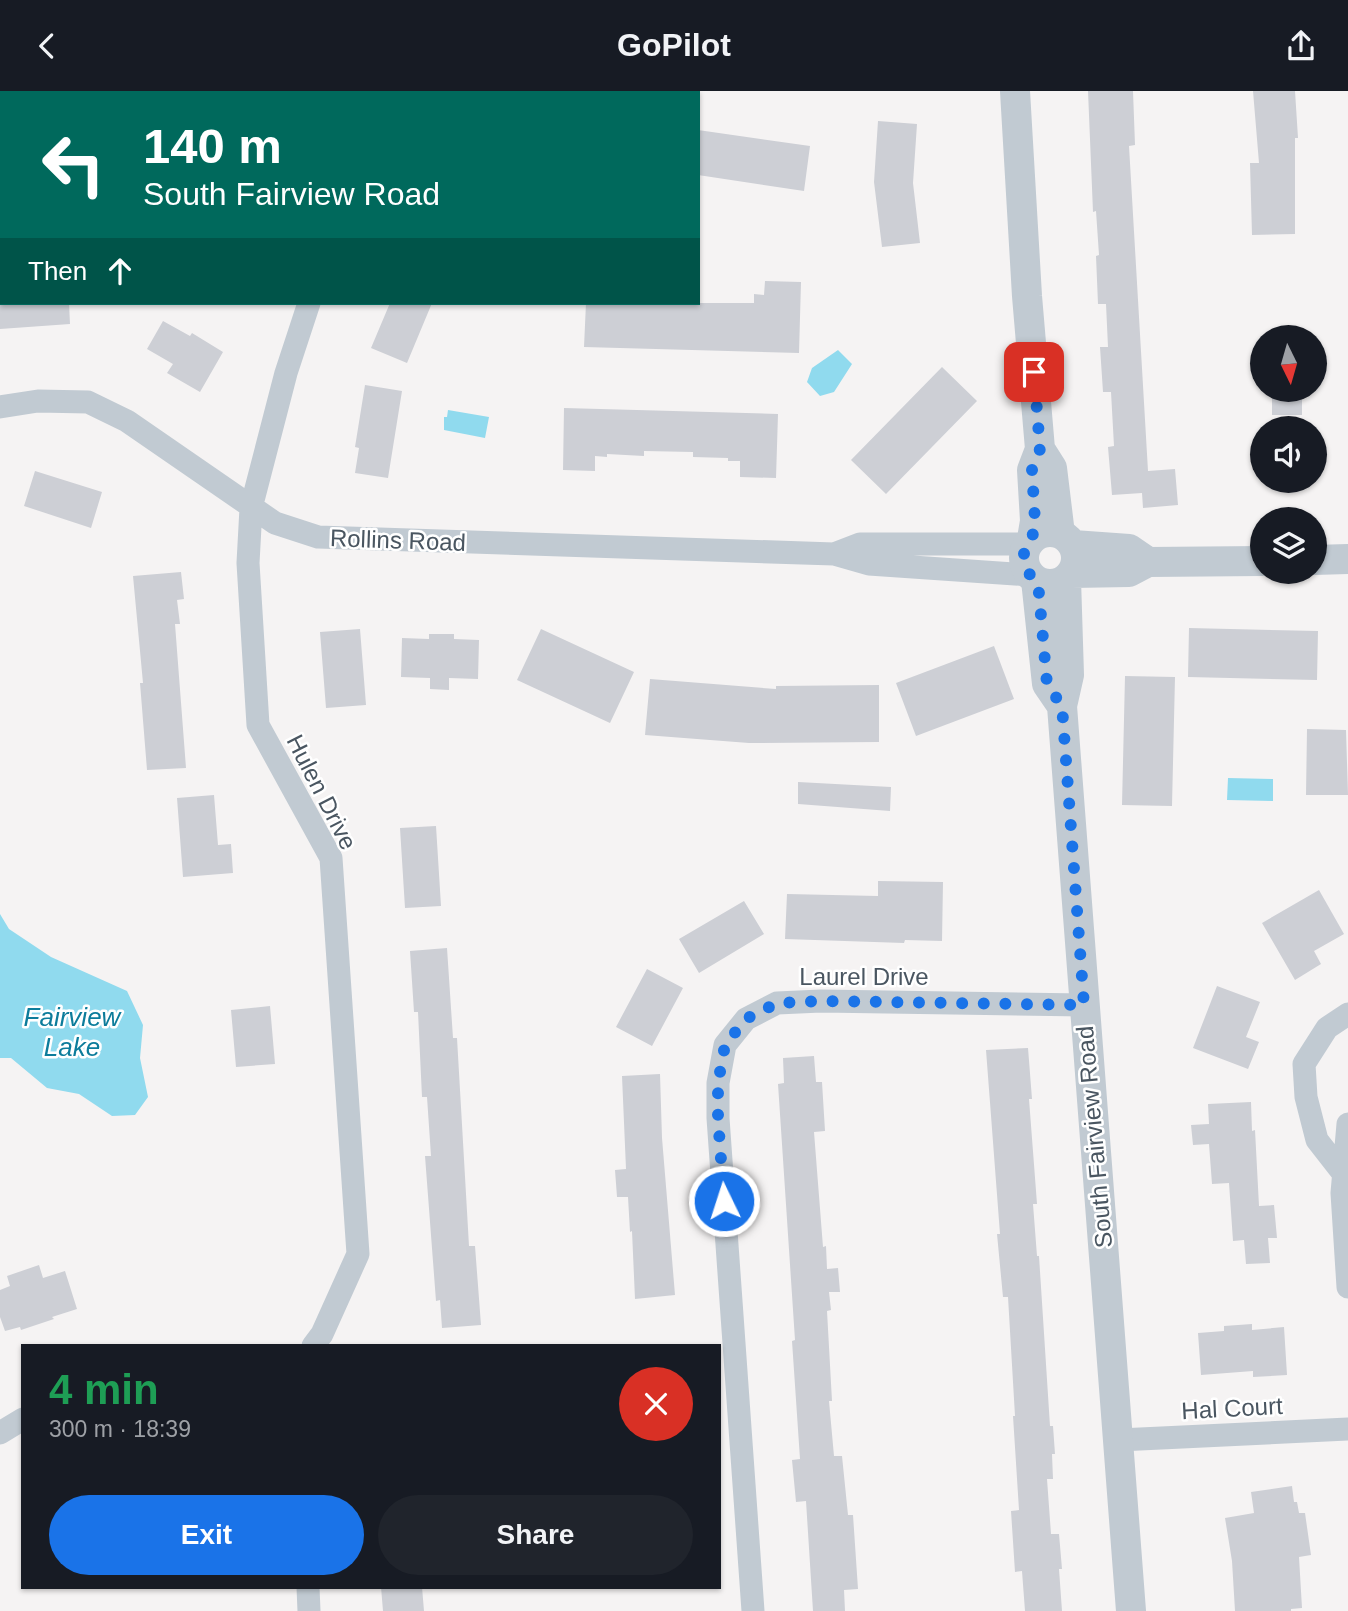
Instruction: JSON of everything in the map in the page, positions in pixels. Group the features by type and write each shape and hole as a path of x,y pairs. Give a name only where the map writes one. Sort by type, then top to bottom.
{"street":[{"name":"South Fairview Road","path":"1015,91 1027,296 1040,449 1052,468 1055,552 1069,675 1062,706 1131,1611"},
{"name":"Hulen Drive","path":"308,305 286,373 251,507 248,562 258,725 331,858 358,1254 322,1334 314,1344"},
{"name":"Rollins Road","path":"0,407 38,401 88,402 127,421 275,523 318,537 834,554 869,564 1033,577"},
{"name":"Rollins Road","path":"834,554 860,544 1055,552 1129,572 1148,562 1250,561"},
{"path":"1055,552 1024,560 1033,577 1047,684 1062,706"},
{"path":"1327,560 1348,559"},
{"name":"Laurel Drive","path":"753,1611 718,1118 718,1083 725,1045 746,1019 777,1003 821,1001 1084,1005"},
{"path":"1342,1172 1317,1140 1306,1097 1304,1064 1327,1028 1348,1014"},
{"path":"1348,1124 1342,1172 1348,1287"},
{"path":"0,1433 21,1420"},
{"name":"Hal Court","path":"1119,1440 1348,1429"},
{"path":"308,1589 309,1611"}],"water":[{"path":"838,350 852,364 834,392 820,396 807,382 812,368"},
{"path":"448,410 489,417 485,438 444,430 444,417 447,417"},
{"path":"1228,778 1273,779 1273,801 1227,800"},
{"name":"Fairview Lake","path":"0,914 9,929 51,957 127,991 143,1025 140,1058 148,1097 135,1115 112,1116 79,1094 47,1088 11,1058 0,1058"}],"building":[{"path":"1088,91 1133,91 1135,145 1129,146 1148,471 1175,469 1178,505 1143,508 1142,493 1112,495 1108,447 1114,446 1111,392 1103,392 1100,347 1108,347 1106,304 1098,304 1096,256 1099,255 1096,211 1093,212"},
{"path":"1253,91 1295,91 1298,138 1295,138 1295,234 1252,235 1250,163 1259,163"},
{"path":"878,121 917,124 913,183 920,243 882,247 874,182"},
{"path":"700,130 810,146 804,191 700,175"},
{"path":"765,281 801,282 799,353 584,347 586,305 754,303 754,294 764,295"},
{"path":"0,305 69,305 70,324 0,329"},
{"path":"389,305 431,305 407,363 371,348"},
{"path":"163,321 190,336 192,333 223,352 200,392 167,373 173,364 147,349"},
{"path":"942,367 977,401 886,494 851,460"},
{"path":"365,385 402,391 388,478 355,473 359,448 355,447"},
{"path":"1272,403 1302,403 1302,415 1272,415"},
{"path":"564,408 778,414 776,478 740,477 740,461 693,457 693,452 644,451 644,456 607,454 607,457 595,456 595,471 563,470"},
{"path":"35,471 102,492 91,528 24,506"},
{"path":"181,572 184,599 177,600 180,624 175,624 186,768 147,770 140,683 143,683 133,576"},
{"path":"1189,628 1318,631 1317,680 1188,677"},
{"path":"360,629 366,705 326,708 320,632"},
{"path":"541,629 634,672 610,723 517,680"},
{"path":"429,634 454,634 454,639 479,640 478,679 449,678 449,690 430,689 430,678 401,677 402,638 429,639"},
{"path":"994,646 1014,699 916,736 896,683"},
{"path":"1125,676 1175,677 1172,806 1122,805"},
{"path":"650,679 776,689 776,686 879,685 879,742 749,743 645,735"},
{"path":"1307,729 1346,730 1348,795 1306,795"},
{"path":"798,782 891,787 890,811 798,804"},
{"path":"214,795 218,845 231,844 233,873 183,877 177,798"},
{"path":"436,826 441,906 405,908 400,828"},
{"path":"878,881 943,882 942,941 905,940 904,943 785,939 787,894 878,896"},
{"path":"1319,890 1344,934 1314,951 1321,964 1295,980 1262,923"},
{"path":"744,901 764,934 699,973 679,939"},
{"path":"447,948 453,1038 457,1038 469,1246 475,1246 481,1325 442,1328 440,1300 436,1301 425,1156 431,1156 427,1097 422,1097 418,1012 414,1012 410,951"},
{"path":"647,969 683,988 652,1046 616,1027"},
{"path":"1217,986 1260,1002 1246,1037 1259,1042 1248,1069 1193,1048"},
{"path":"270,1006 275,1064 236,1067 231,1010"},
{"path":"1028,1048 1037,1204 1033,1204 1050,1426 1053,1426 1055,1454 1052,1454 1053,1479 1047,1479 1051,1534 1059,1534 1062,1611 1025,1611 1022,1571 1015,1572 1011,1511 1019,1510 1015,1416 1008,1297 1003,1297 997,1234 1000,1234 986,1050"},
{"path":"814,1056 816,1082 822,1082 825,1131 814,1132 823,1247 826,1246 827,1269 838,1268 840,1292 829,1292 831,1310 827,1311 832,1401 829,1401 834,1456 842,1456 848,1515 853,1515 858,1589 844,1590 845,1611 813,1611 806,1501 796,1502 792,1460 800,1459 778,1084 784,1083 783,1058"},
{"path":"660,1074 662,1138 675,1295 635,1299 628,1197 617,1197 615,1170 626,1169 622,1076"},
{"path":"1251,1102 1259,1206 1274,1205 1277,1238 1268,1238 1270,1263 1246,1264 1244,1240 1233,1241 1229,1183 1212,1184 1209,1144 1193,1145 1191,1125 1209,1124 1208,1104"},
{"path":"39,1265 43,1278 65,1271 77,1309 21,1330 20,1327 5,1331 0,1317 0,1290 10,1286 7,1276"},
{"path":"1252,1324 1252,1330 1284,1327 1287,1375 1253,1377 1253,1371 1201,1375 1198,1333 1224,1331 1224,1326"},
{"path":"1292,1486 1299,1513 1305,1513 1311,1555 1299,1557 1302,1608 1291,1611 1235,1611 1232,1561 1225,1518 1254,1513 1251,1492"},
{"path":"381,1589 422,1589 424,1611 383,1611"}],"route":[{"path":"724,1201 718,1083 725,1045 746,1019 777,1003 821,1001 1084,1005 1062,706 1047,684 1039,593 1036,580 1030,575 1024,560 1024,552 1032,539 1035,521 1032,470 1040,449 1034,372"}]}
